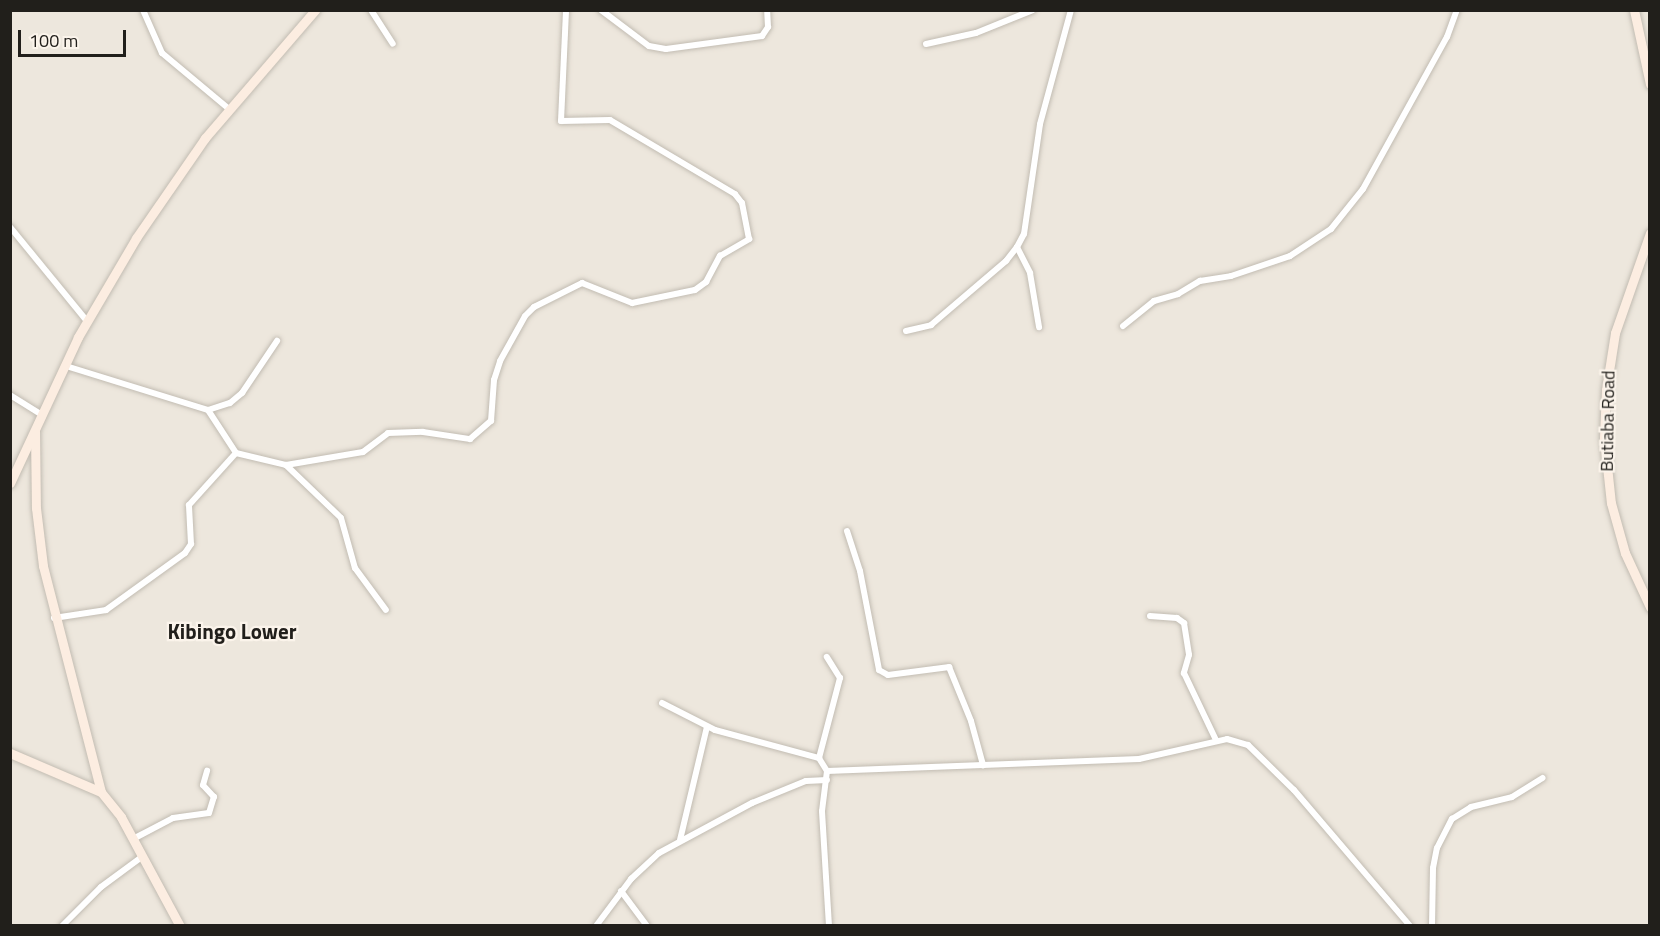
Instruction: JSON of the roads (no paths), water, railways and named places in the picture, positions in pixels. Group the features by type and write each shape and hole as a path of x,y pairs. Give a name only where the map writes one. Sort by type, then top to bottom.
{"main road":[{"path":"10,483 87,321 136,238 229,109 315,10"},
{"path":"1634,10 1650,84"},
{"name":"Butiaba Road","path":"1650,233 1615,333 1606,390 1604,438 1611,503 1625,554 1650,608"},
{"path":"35,428 36,508 54,618 101,792 144,856 180,926"},
{"path":"10,753 101,792"}],"street":[{"path":"143,10 162,53 229,109"},
{"path":"370,10 393,44"},
{"path":"208,410 237,453 286,465 363,452 388,433 476,437 491,422 494,380 500,361 525,316 534,308 582,283 632,303 695,290 706,282 722,254 750,238 741,199 735,194 610,120 561,121 566,10"},
{"path":"601,10 649,46 666,49 762,36 768,27 767,10"},
{"path":"926,44 976,33 1033,10"},
{"path":"906,331 931,325 1006,261 1024,234 1040,124 1071,10"},
{"path":"1123,326 1154,301 1178,294 1200,281 1231,276 1290,256 1331,229 1363,189 1447,37 1457,10"},
{"path":"10,227 87,321"},
{"path":"1017,247 1030,273 1039,327"},
{"path":"66,366 208,410 230,404 242,393 277,341"},
{"path":"10,395 41,414"},
{"path":"54,618 106,610 186,553 191,544 189,505 237,453"},
{"path":"286,465 341,518 355,568 386,610"},
{"path":"847,531 860,571 879,670 888,675 949,668 971,721 983,765"},
{"path":"1150,616 1177,618 1185,623 1189,656 1184,673 1216,740"},
{"path":"819,758 840,678 827,657"},
{"path":"662,703 707,727 819,758 827,771 822,811 830,926"},
{"path":"680,840 707,727"},
{"path":"827,771 1139,759 1216,740 1248,745 1331,831 1410,926"},
{"path":"133,839 172,818 209,813 214,798 203,785 207,771"},
{"path":"1432,926 1433,868 1437,848 1452,819 1471,807 1512,797 1542,778"},
{"path":"596,926 621,891 643,866 680,840 786,788 806,781 827,780"},
{"path":"62,926 101,887 144,856"},
{"path":"621,891 647,926"}],"district":[{"name":"Kibingo Lower","path":"232,631"}]}
